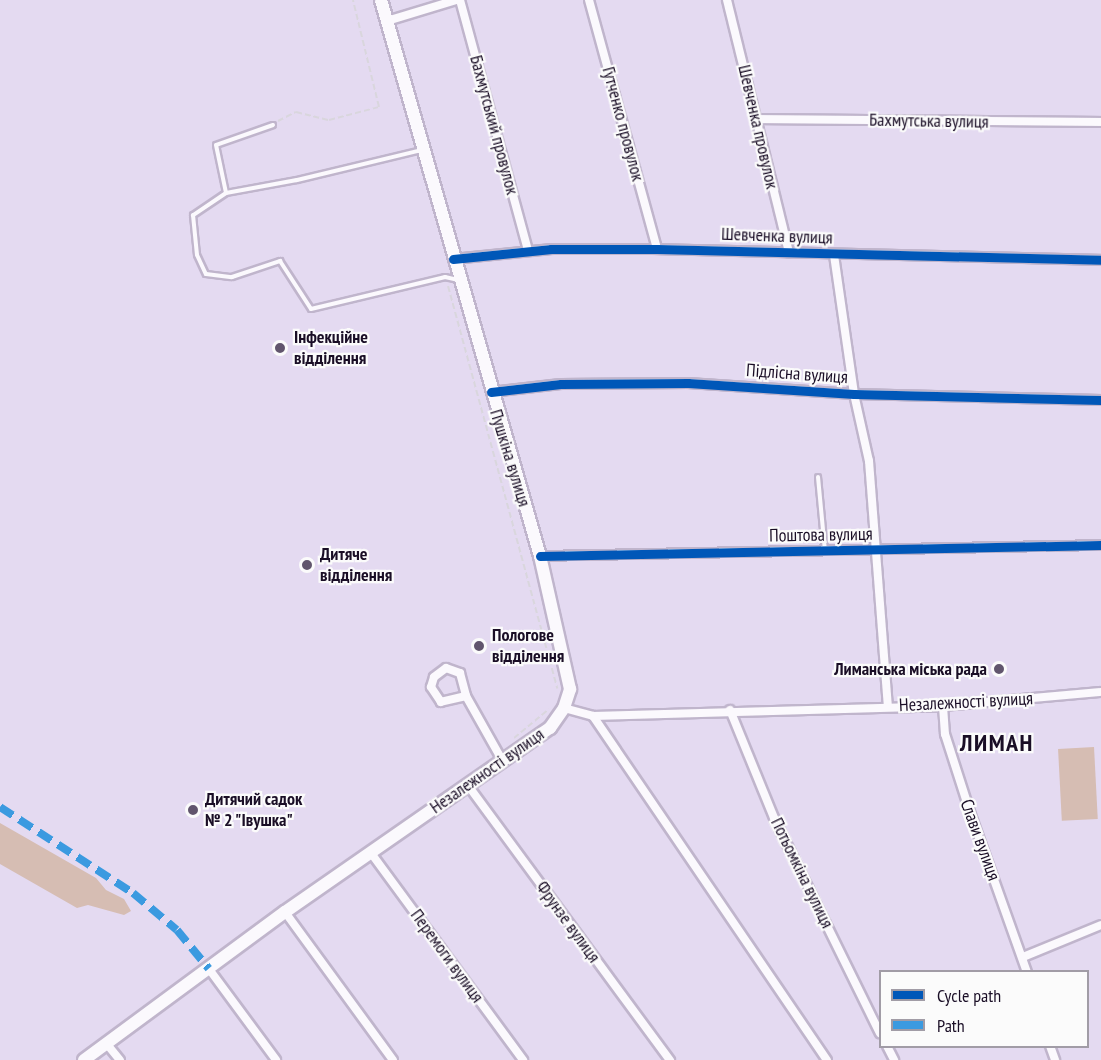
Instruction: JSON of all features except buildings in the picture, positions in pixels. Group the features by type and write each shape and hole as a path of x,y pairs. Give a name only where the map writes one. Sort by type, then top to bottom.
{"main road":[{"name":"Пушкіна вулиця","path":"381,0 490,392 540,556 570,689 558,707"},
{"name":"Незалежності вулиця","path":"84,1060 285,912 467,784 500,755 550,728 558,707"}],"street":[{"path":"387,21 458,0"},
{"name":"Бахмутський провулок","path":"458,0 528,250"},
{"name":"Гутченко провулок","path":"589,0 657,249"},
{"name":"Шевченка провулок","path":"727,0 789,253"},
{"name":"Бахмутська вулиця","path":"756,120 1101,122"},
{"name":"Шевченка вулиця","path":"453,259 528,250 657,249 1101,260"},
{"path":"834,255 854,394 869,461 879,551 888,706"},
{"name":"Підлісна вулиця","path":"490,392 561,384 687,383 854,394 1101,400"},
{"name":"Поштова вулиця","path":"540,556 1101,545"},
{"path":"466,696 441,702 431,687 434,677 446,668 456,669 466,696 500,755"},
{"name":"Незалежності вулиця","path":"558,707 593,716 730,710 944,706 1101,692"},
{"name":"Слави вулиця","path":"944,706 945,734 1026,970"},
{"name":"Потьомкіна вулиця","path":"730,710 774,818 879,1031"},
{"path":"593,716 827,1060"},
{"name":"Фрунзе вулиця","path":"467,784 670,1060"},
{"name":"Перемоги вулиця","path":"371,853 523,1060"},
{"path":"285,912 393,1060"},
{"path":"1023,957 1101,925"},
{"path":"209,969 276,1060"},
{"path":"106,1043 120,1060"}],"lane":[{"path":"226,193 216,145 273,125"},
{"path":"422,150 297,180 226,193 193,215 197,255 206,274 232,277 280,261 311,309 446,277 459,280"},
{"path":"818,477 825,552"}],"path":[{"path":"273,125 296,112 329,120 379,107 353,0"},
{"path":"446,277 558,690"},
{"path":"500,755 558,707"}],"shaded area":[{"path":"1094,747 1098,819 1062,821 1058,749"},
{"path":"0,823 96,878 106,890 124,899 131,911 124,915 88,905 77,908 0,864"}],"marked path":[{"path":"0,807 133,893 177,930 209,969"}],"cycle path":[{"path":"453,259 551,249 657,249 1101,260"},
{"path":"491,392 561,384 688,383 854,394 1101,400"},
{"path":"540,556 1101,545"}],"place":[{"name":"Інфекційне відділення","path":"280,348"},
{"name":"Дитяче відділення","path":"307,565"},
{"name":"Пологове відділення","path":"479,646"},
{"name":"Лиманська міська рада","path":"999,669"},
{"name":"Дитячий садок № 2 \"Івушка\"","path":"193,810"}],"district":[{"name":"ЛИМАН","path":"997,743"}]}
